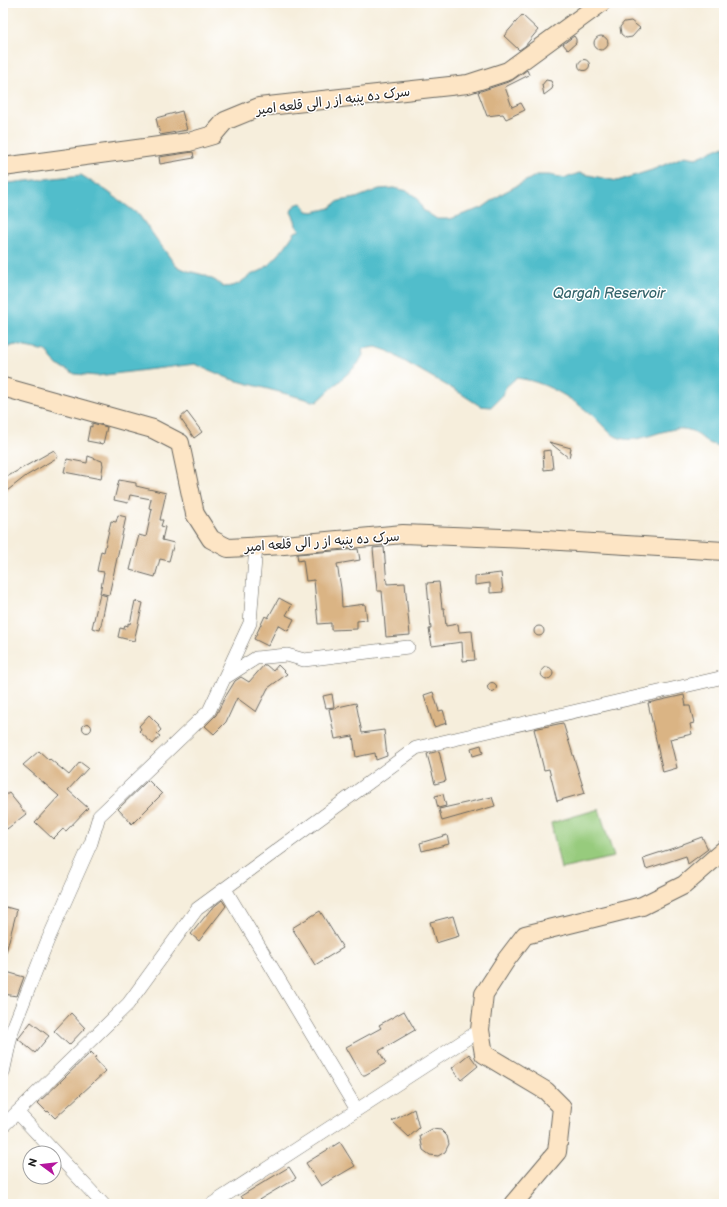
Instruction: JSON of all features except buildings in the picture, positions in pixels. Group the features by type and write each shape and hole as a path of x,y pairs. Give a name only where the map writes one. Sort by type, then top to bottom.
{"street":[{"name":"سرک ده پنبه از ر الی قلعه امیر","path":"3,166 189,142 213,135 225,121 259,107 468,84 508,71 601,3"},
{"name":"سرک ده پنبه از ر الی قلعه امیر","path":"3,387 153,429 180,442 195,514 212,539 228,548 403,534 724,551"},
{"path":"3,1073 12,1031 47,942 91,843 99,816 209,711 226,676 250,623 256,546"},
{"path":"226,676 256,658 287,655 304,660 408,647"},
{"path":"3,1126 128,1004 196,909 416,748 724,677"},
{"path":"513,1204 557,1152 562,1107 546,1091 484,1054 480,1030 484,994 506,960 525,935 642,906 684,885 724,850"},
{"path":"225,889 357,1110"},
{"path":"212,1204 480,1030"},
{"path":"17,1112 104,1204"}],"green space":[{"path":"599,809 614,857 561,869 551,823"}],"water":[{"name":"Qargah Reservoir","path":"724,146 724,447 711,444 694,432 683,429 675,429 642,438 625,439 617,437 607,430 592,415 566,396 547,386 516,378 506,387 501,397 491,407 480,406 388,351 376,347 362,349 363,355 358,364 317,402 230,379 195,364 97,376 75,374 57,365 46,351 15,345 3,349 3,185 8,183 81,175 107,191 139,215 176,266 204,275 216,281 223,287 238,284 252,274 262,270 276,257 295,232 300,230 296,226 291,212 298,204 302,203 307,211 313,212 330,208 339,201 356,198 379,189 394,188 408,191 417,198 423,210 437,219 449,219 482,208 503,193 537,175 549,175 566,178 579,173 617,181 652,170 685,156 696,158"}]}
